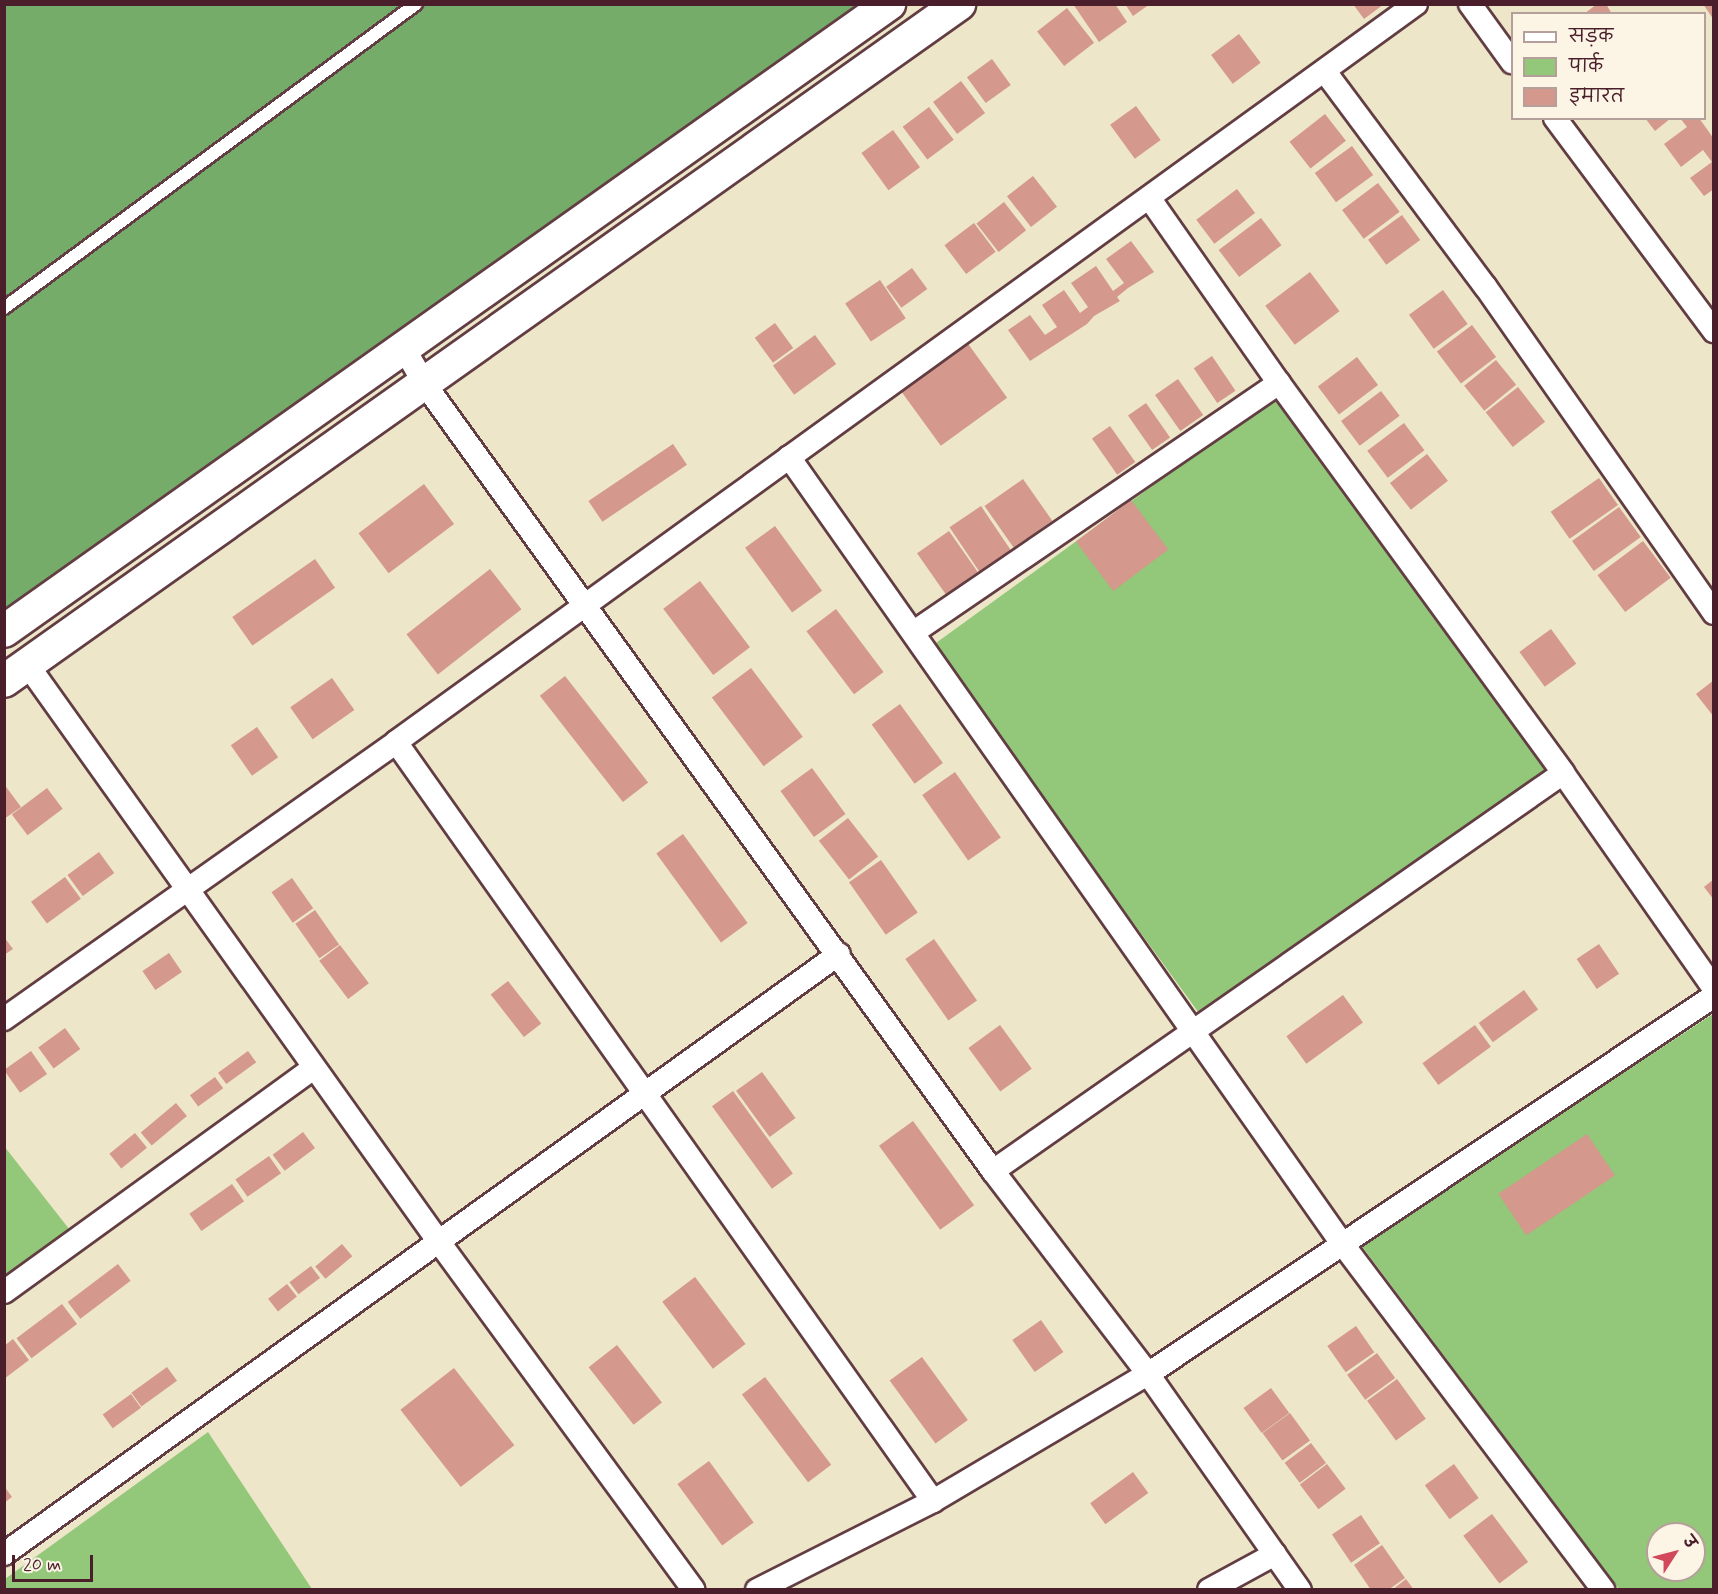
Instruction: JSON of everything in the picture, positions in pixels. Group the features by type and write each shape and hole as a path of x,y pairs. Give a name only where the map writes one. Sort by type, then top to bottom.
{"street":[{"path":"4,631 889,4"},
{"path":"694,1590 439,1242 187,889 16,673 959,4"},
{"path":"4,1019 396,742 789,457 1326,73 1416,4"},
{"path":"1470,4 1511,61"},
{"path":"1326,73 1485,286 1713,613"},
{"path":"1556,120 1713,331"},
{"path":"1150,199 1279,383 1563,773 1713,990"},
{"path":"404,348 424,383 993,1170 1148,1374 1300,1590"},
{"path":"914,632 1279,383"},
{"path":"789,457 1341,1242 1603,1590"},
{"path":"396,742 646,1092 933,1502"},
{"path":"993,1170 1192,1028 1563,773"},
{"path":"4,1554 839,954"},
{"path":"757,1590 933,1502 1148,1374 1341,1242 1713,996"},
{"path":"4,1292 314,1068"},
{"path":"1209,1590 1275,1554"}],"lane":[{"path":"4,308 416,4"}],"green space":[{"path":"5,5 860,5 5,618"},
{"path":"1276,396 1550,774 1207,1024 932,646"},
{"path":"1713,1014 1713,1589 1619,1589 1361,1245"},
{"path":"4,1146 73,1234 4,1284"},
{"path":"208,1432 312,1589 5,1589 5,1579"}],"building":[{"path":"1073,4 1115,4 1127,22 1099,42"},
{"path":"1125,4 1150,4 1133,16"},
{"path":"1353,4 1384,4 1364,19"},
{"path":"1597,4 1606,4 1611,12 1587,12"},
{"path":"1703,4 1714,4 1714,20"},
{"path":"1067,8 1094,43 1064,66 1037,31"},
{"path":"1239,34 1261,63 1233,84 1211,55"},
{"path":"992,59 1011,85 986,103 967,77"},
{"path":"961,81 985,113 957,134 933,102"},
{"path":"1136,106 1161,140 1135,159 1110,125"},
{"path":"929,107 954,140 927,160 903,127"},
{"path":"1325,114 1346,141 1310,168 1290,142"},
{"path":"1647,120 1669,120 1655,131"},
{"path":"1682,120 1700,120 1714,139 1714,189 1704,196 1690,178 1712,162 1703,150 1681,167 1664,144 1687,127"},
{"path":"893,130 920,167 888,190 861,153"},
{"path":"1352,146 1373,175 1336,202 1315,173"},
{"path":"1033,176 1057,207 1031,227 1007,196"},
{"path":"1378,183 1400,212 1364,239 1342,210"},
{"path":"1237,189 1255,213 1214,244 1196,220"},
{"path":"1004,202 1026,230 999,252 976,224"},
{"path":"1402,215 1420,240 1386,265 1368,240"},
{"path":"1261,218 1281,245 1239,277 1219,250"},
{"path":"974,223 996,252 966,274 944,245"},
{"path":"1131,241 1154,272 1117,297 1120,301 1094,316 1087,324 1030,361 1008,330 1030,315 1045,335 1057,327 1042,305 1064,290 1080,313 1088,307 1071,283 1096,266 1113,291 1124,283 1106,259"},
{"path":"912,268 927,289 901,308 886,287"},
{"path":"1310,272 1339,311 1295,345 1265,306"},
{"path":"880,280 906,318 871,342 845,303"},
{"path":"1443,290 1468,324 1434,349 1409,315"},
{"path":"775,323 793,348 773,363 755,338"},
{"path":"1472,325 1496,357 1461,383 1437,351"},
{"path":"815,335 836,364 794,395 773,366"},
{"path":"966,341 1007,398 941,446 900,389"},
{"path":"1212,356 1235,391 1217,403 1194,368"},
{"path":"1357,357 1378,385 1339,414 1318,386"},
{"path":"1496,360 1516,385 1484,411 1464,386"},
{"path":"1178,379 1203,415 1180,431 1155,395"},
{"path":"1518,387 1545,422 1513,447 1486,412"},
{"path":"1381,391 1400,416 1360,446 1341,421"},
{"path":"1146,403 1170,437 1152,450 1128,416"},
{"path":"1404,423 1424,450 1388,478 1367,451"},
{"path":"1110,426 1135,462 1117,475 1092,439"},
{"path":"673,444 687,465 602,522 588,501"},
{"path":"1427,454 1448,481 1411,510 1390,483"},
{"path":"1599,478 1618,505 1570,539 1551,512"},
{"path":"1023,479 1052,521 1014,548 984,506"},
{"path":"424,484 454,524 389,573 359,533"},
{"path":"1131,500 1168,550 1113,591 1076,542"},
{"path":"981,506 1011,550 979,571 949,527"},
{"path":"1619,507 1641,537 1594,571 1572,541"},
{"path":"775,526 822,591 792,612 745,548"},
{"path":"949,531 978,572 946,594 917,553"},
{"path":"1643,541 1671,578 1625,612 1597,575"},
{"path":"315,559 335,588 252,646 232,617"},
{"path":"490,569 521,609 438,674 406,634"},
{"path":"700,581 750,647 713,675 663,609"},
{"path":"836,609 884,672 854,694 806,631"},
{"path":"1551,629 1576,664 1545,687 1519,652"},
{"path":"751,668 803,737 764,766 712,697"},
{"path":"565,676 648,782 623,802 540,696"},
{"path":"332,678 354,710 313,739 290,707"},
{"path":"1714,680 1714,717 1696,694"},
{"path":"900,704 943,763 915,784 872,725"},
{"path":"257,727 278,757 252,776 231,745"},
{"path":"812,768 846,814 814,837 780,791"},
{"path":"955,772 1001,838 968,860 922,795"},
{"path":"4,784 21,807 4,819"},
{"path":"47,788 63,809 28,835 12,814"},
{"path":"848,818 878,857 849,879 819,841"},
{"path":"683,834 748,923 721,942 656,853"},
{"path":"99,852 114,873 83,896 67,875"},
{"path":"881,860 918,912 886,935 849,882"},
{"path":"65,877 81,899 47,924 31,902"},
{"path":"292,878 313,908 293,923 272,892"},
{"path":"1714,879 1714,900 1704,887"},
{"path":"315,910 339,944 319,958 295,924"},
{"path":"4,937 13,949 4,955"},
{"path":"934,939 977,1000 948,1021 905,959"},
{"path":"1599,944 1619,974 1597,989 1577,959"},
{"path":"340,945 369,983 348,999 319,961"},
{"path":"169,953 182,972 155,990 142,971"},
{"path":"508,981 541,1024 524,1037 491,995"},
{"path":"1524,990 1538,1009 1493,1042 1479,1023"},
{"path":"1343,995 1363,1023 1306,1064 1286,1036"},
{"path":"1000,1025 1032,1069 1000,1092 968,1048"},
{"path":"1475,1025 1491,1047 1438,1085 1422,1063"},
{"path":"65,1028 80,1049 54,1068 38,1047"},
{"path":"31,1051 47,1074 20,1093 4,1070"},
{"path":"248,1051 256,1062 226,1084 218,1073"},
{"path":"762,1072 796,1118 770,1137 736,1091"},
{"path":"215,1077 223,1088 198,1107 190,1095"},
{"path":"733,1091 793,1174 772,1189 712,1106"},
{"path":"176,1103 187,1116 152,1146 141,1133"},
{"path":"913,1121 974,1205 940,1230 879,1146"},
{"path":"303,1132 315,1148 285,1171 273,1155"},
{"path":"135,1133 147,1148 121,1169 109,1154"},
{"path":"1587,1134 1615,1175 1526,1235 1498,1194"},
{"path":"269,1156 281,1173 247,1197 235,1180"},
{"path":"232,1184 244,1201 201,1231 189,1214"},
{"path":"342,1244 352,1256 325,1279 315,1266"},
{"path":"118,1264 131,1281 80,1319 68,1302"},
{"path":"311,1266 320,1278 298,1294 289,1282"},
{"path":"695,1277 746,1344 713,1369 662,1302"},
{"path":"287,1284 297,1297 278,1311 268,1299"},
{"path":"62,1304 77,1324 32,1358 16,1338"},
{"path":"1041,1320 1063,1352 1035,1372 1012,1340"},
{"path":"1356,1326 1374,1352 1346,1372 1327,1346"},
{"path":"13,1339 29,1360 4,1379 4,1346"},
{"path":"617,1345 662,1403 634,1425 589,1367"},
{"path":"1377,1353 1395,1378 1365,1400 1347,1375"},
{"path":"922,1357 968,1420 935,1444 890,1381"},
{"path":"167,1367 177,1381 141,1407 131,1393"},
{"path":"454,1368 514,1445 461,1487 400,1410"},
{"path":"765,1377 831,1465 808,1482 742,1394"},
{"path":"1397,1379 1426,1419 1396,1440 1367,1401"},
{"path":"1271,1388 1289,1413 1262,1433 1243,1408"},
{"path":"131,1394 141,1408 113,1428 103,1415"},
{"path":"1290,1413 1310,1441 1282,1460 1262,1433"},
{"path":"1311,1443 1326,1463 1300,1483 1285,1463"},
{"path":"709,1461 754,1522 722,1545 677,1484"},
{"path":"1327,1464 1346,1489 1319,1509 1300,1484"},
{"path":"1454,1464 1479,1498 1450,1519 1425,1485"},
{"path":"1133,1472 1148,1493 1105,1524 1090,1503"},
{"path":"4,1486 12,1497 4,1503"},
{"path":"1492,1514 1528,1562 1499,1584 1463,1536"},
{"path":"1361,1515 1380,1543 1351,1563 1332,1535"},
{"path":"1382,1545 1405,1578 1388,1590 1371,1590 1354,1565"},
{"path":"1406,1579 1414,1590 1392,1590"}]}
